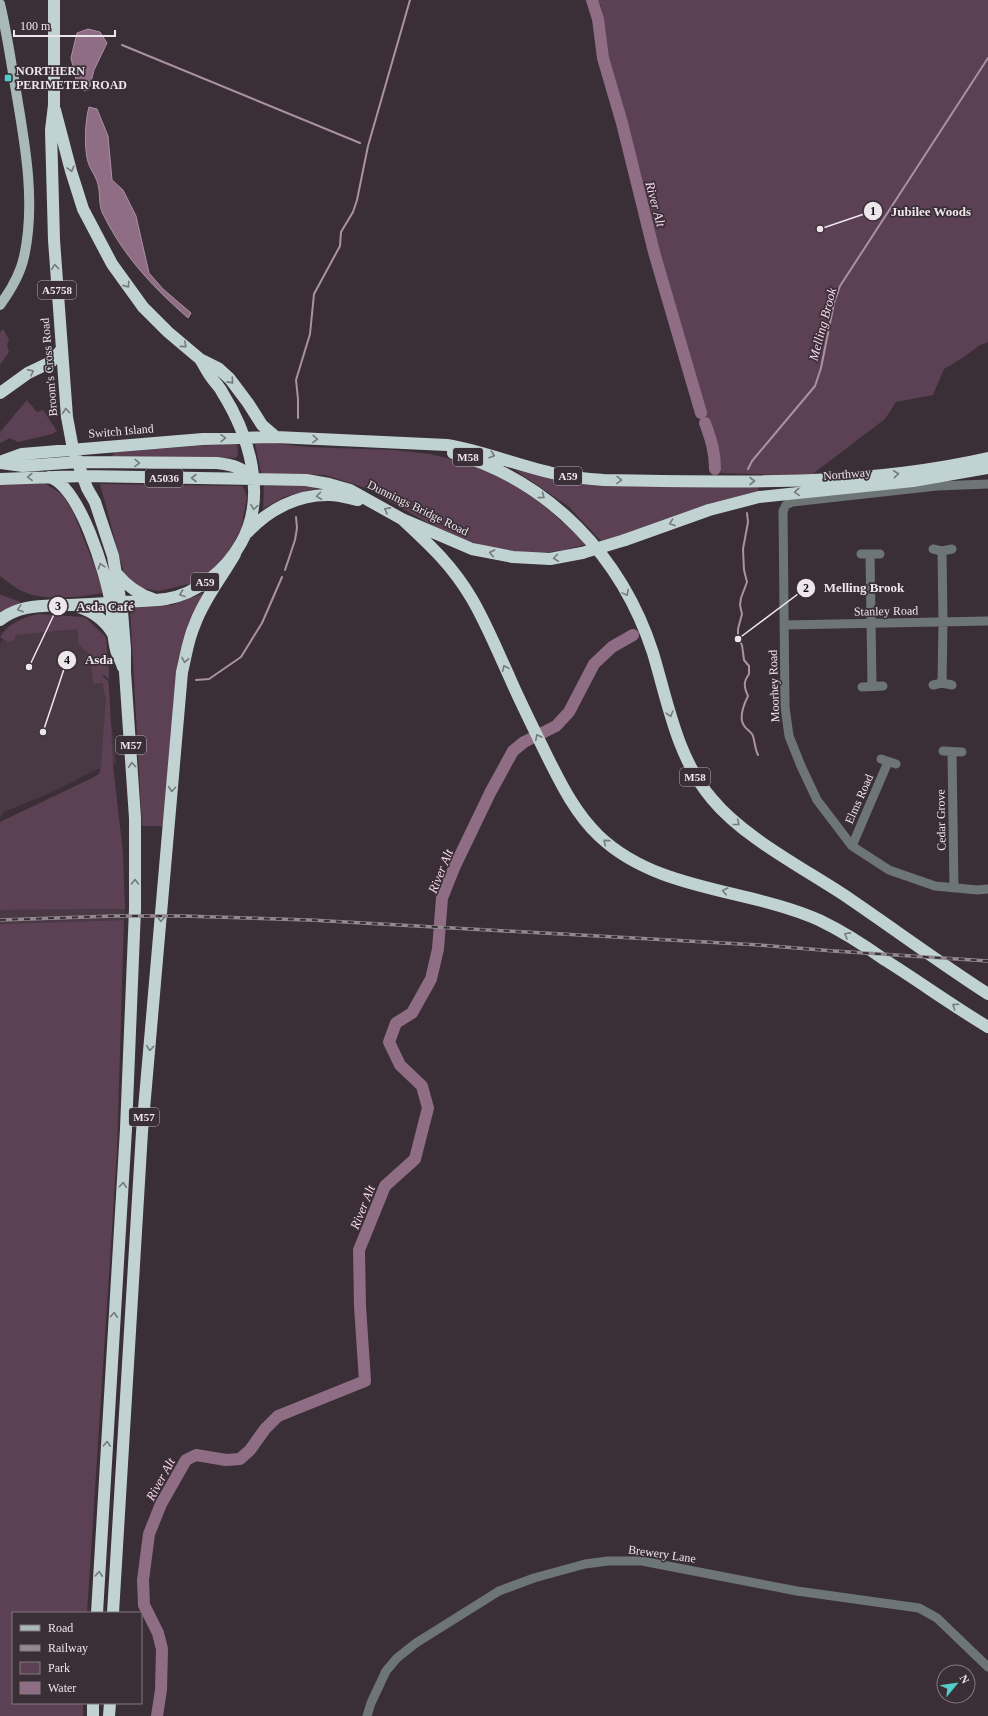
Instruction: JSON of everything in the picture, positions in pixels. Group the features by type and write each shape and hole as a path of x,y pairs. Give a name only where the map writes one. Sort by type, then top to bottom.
{"highway":[{"name":"Broom's Cross Road","path":"54,0 54,105 51,130 54,240 61,350 67,417 73,449 87,488 95,502"},
{"name":"Broom's Cross Road","path":"54,105 83,209 112,264 143,307 168,332 200,359"},
{"path":"0,393 28,373 51,362 61,350"},
{"name":"A5758","path":"200,359 218,368 230,379 262,425 276,437"},
{"name":"A5758","path":"200,359 211,378 222,391 245,438 253,479 254,505 246,534"},
{"path":"233,479 245,438 276,437"},
{"name":"A59","path":"276,437 426,444"},
{"name":"Switch Island","path":"0,463 22,454 114,445 245,438"},
{"name":"Northway","path":"426,444 447,445 474,450 550,473 604,480 713,482 815,481 862,478 948,467 988,458"},
{"name":"M58","path":"426,444 487,465 522,482 579,527 603,555 627,594 645,632 683,751 698,781 719,808 754,837 847,897 988,994"},
{"path":"95,502 95,477 98,462 107,450 114,445"},
{"path":"0,463 23,466 78,462 217,463 238,466 244,469 253,479"},
{"name":"Northway","path":"709,510 759,496 913,481 988,468"},
{"path":"46,476 55,479 66,488 78,508 93,542 116,603"},
{"name":"A5036","path":"0,478 83,476 253,479"},
{"name":"Dunnings Bridge Road","path":"253,479 306,480 350,490 402,519 453,542 472,549 513,557 550,559 582,553 625,540 709,510"},
{"name":"A59","path":"0,620 19,609 42,606 166,599 180,595 202,584 215,575 235,554 246,534 258,522 280,507 309,497 328,494 371,502"},
{"name":"A5758","path":"95,502 113,556 117,574"},
{"path":"402,519 441,555 464,586 486,626 529,720 560,781 583,819 598,835 632,861 649,869 671,877 761,900 820,921 855,939 988,1027"},
{"name":"M57","path":"113,1612 142,1132 182,672 187,648 195,622 235,554"},
{"path":"116,603 117,574"},
{"path":"117,574 135,591 154,600"},
{"name":"M57","path":"116,603 116,649 125,672"},
{"name":"M57","path":"97,1612 126,1129 135,909 136,818 125,672 126,649 116,603"},
{"name":"M57","path":"72,605 94,613 102,620 115,637"},
{"path":"93,1704 93,1716"},
{"path":"109,1716 110,1704"}],"main road":[{"path":"0,4 20,114 27,170 29,211 26,245 22,264 14,283 0,305"}],"street":[{"name":"Northway","path":"785,506 792,502 937,486 988,484"},
{"name":"Moorhey Road","path":"785,506 783,511 785,707 789,736 817,800 852,846 889,870 935,886 978,890 988,889"},
{"path":"952,549 938,550 943,622 938,684 952,685"},
{"path":"872,686 871,624 865,554 880,554"},
{"name":"Stanley Road","path":"784,625 988,621"},
{"path":"862,687 883,686"},
{"name":"Cedar Grove","path":"954,888 947,751 962,752"},
{"name":"Elms Road","path":"852,846 888,762"},
{"name":"Brewery Lane","path":"367,1716 386,1671 397,1658 416,1643 499,1591 515,1584 585,1564 608,1561 642,1561 797,1591 919,1608 937,1618 988,1667"}],"shaded area":[{"path":"84,627 95,652 107,687 116,763 93,771 59,789 4,812 0,818 0,644 10,628"},
{"path":"125,909 124,920 0,924 0,910"}],"green space":[{"path":"598,0 988,0 988,342 980,345 944,369 933,395 896,402 885,419 810,476 721,473 719,450 702,405 686,341 645,204 617,89 607,56 605,29 601,6"},
{"path":"3,329 9,339 7,345 9,352 0,365 0,332"},
{"path":"27,400 37,412 43,410 57,431 52,434 18,442 10,438 0,443 0,432"},
{"path":"237,443 238,454 236,458 111,457 115,452"},
{"path":"273,443 307,447 393,450 430,454 474,465 518,485 587,544 564,550 534,554 489,547 449,535 366,488 325,475 261,473 255,444"},
{"path":"515,470 574,483 758,487 758,493 601,541 568,506"},
{"path":"44,483 62,494 73,512 95,567 103,593 60,598 38,596 18,589 0,576 0,485"},
{"path":"100,484 243,486 247,497 241,529 227,554 211,571 189,584 159,591 141,588 124,574"},
{"path":"297,484 318,488 284,497 263,509 264,485"},
{"path":"204,593 184,636 177,675 163,826 142,826 130,608 172,605"},
{"path":"0,594 21,602 7,610 0,617"},
{"path":"38,614 83,617 106,637 109,675 108,679 104,675 102,676 108,681 109,686 113,765 123,853 125,909 0,910 0,822 92,778 99,774 101,766 106,697 103,683 93,684 90,654 79,645 77,629 15,635 15,640 8,642 0,637 7,628 21,619"},
{"path":"124,920 117,1151 87,1612 12,1612 12,1704 83,1704 83,1716 0,1716 0,924"}],"water":[{"path":"88,29 100,32 107,43 94,70 89,90 84,91 77,84 71,58 77,33"},
{"path":"89,107 97,109 108,136 112,180 123,190 136,216 149,273 163,289 191,313 188,318 151,283 130,258 111,230 101,210 98,185 89,165 86,149"}],"waterway":[{"path":"298,418 296,380 310,334 314,294 340,246 341,232 353,212 357,200 368,146 410,0"},
{"name":"River Alt","path":"592,0 598,19 603,58 622,123 654,252 701,413"},
{"path":"122,45 360,143"},
{"name":"Melling Brook","path":"748,469 752,461 815,386 821,368 834,303 840,286 988,58"},
{"name":"River Alt","path":"705,423 712,446 715,469"},
{"name":"Melling Brook","path":"747,513 748,522 743,549 744,570 747,582 741,598 740,605 742,614 738,629 738,639 742,645 744,660 749,666 749,674 745,685 748,696 743,707 742,720 745,727 753,736 758,755"},
{"path":"285,570 295,540 297,528 296,517"},
{"path":"196,680 209,679 241,657 262,623 282,577"},
{"name":"River Alt","path":"157,1716 161,1690 162,1649 158,1633 144,1605 143,1580 149,1534 161,1504 186,1460 196,1455 226,1460 240,1459 250,1450 265,1429 278,1416 365,1381 360,1306 359,1250 385,1186 415,1159 428,1108 422,1086 400,1065 389,1042 396,1023 412,1013 431,979 438,949 442,898 454,868 490,793 513,751 524,742 556,726 569,712 594,664 612,647 633,635"}],"railway":[{"path":"0,920 113,916 183,916 310,920 759,945 988,961"}],"place":[{"name":"NORTHERN PERIMETER ROAD","path":"8,78"},
{"name":"Jubilee Woods","path":"820,229"},
{"name":"Melling Brook","path":"738,639"},
{"name":"Asda Café","path":"29,667"},
{"name":"Asda","path":"43,732"}]}
